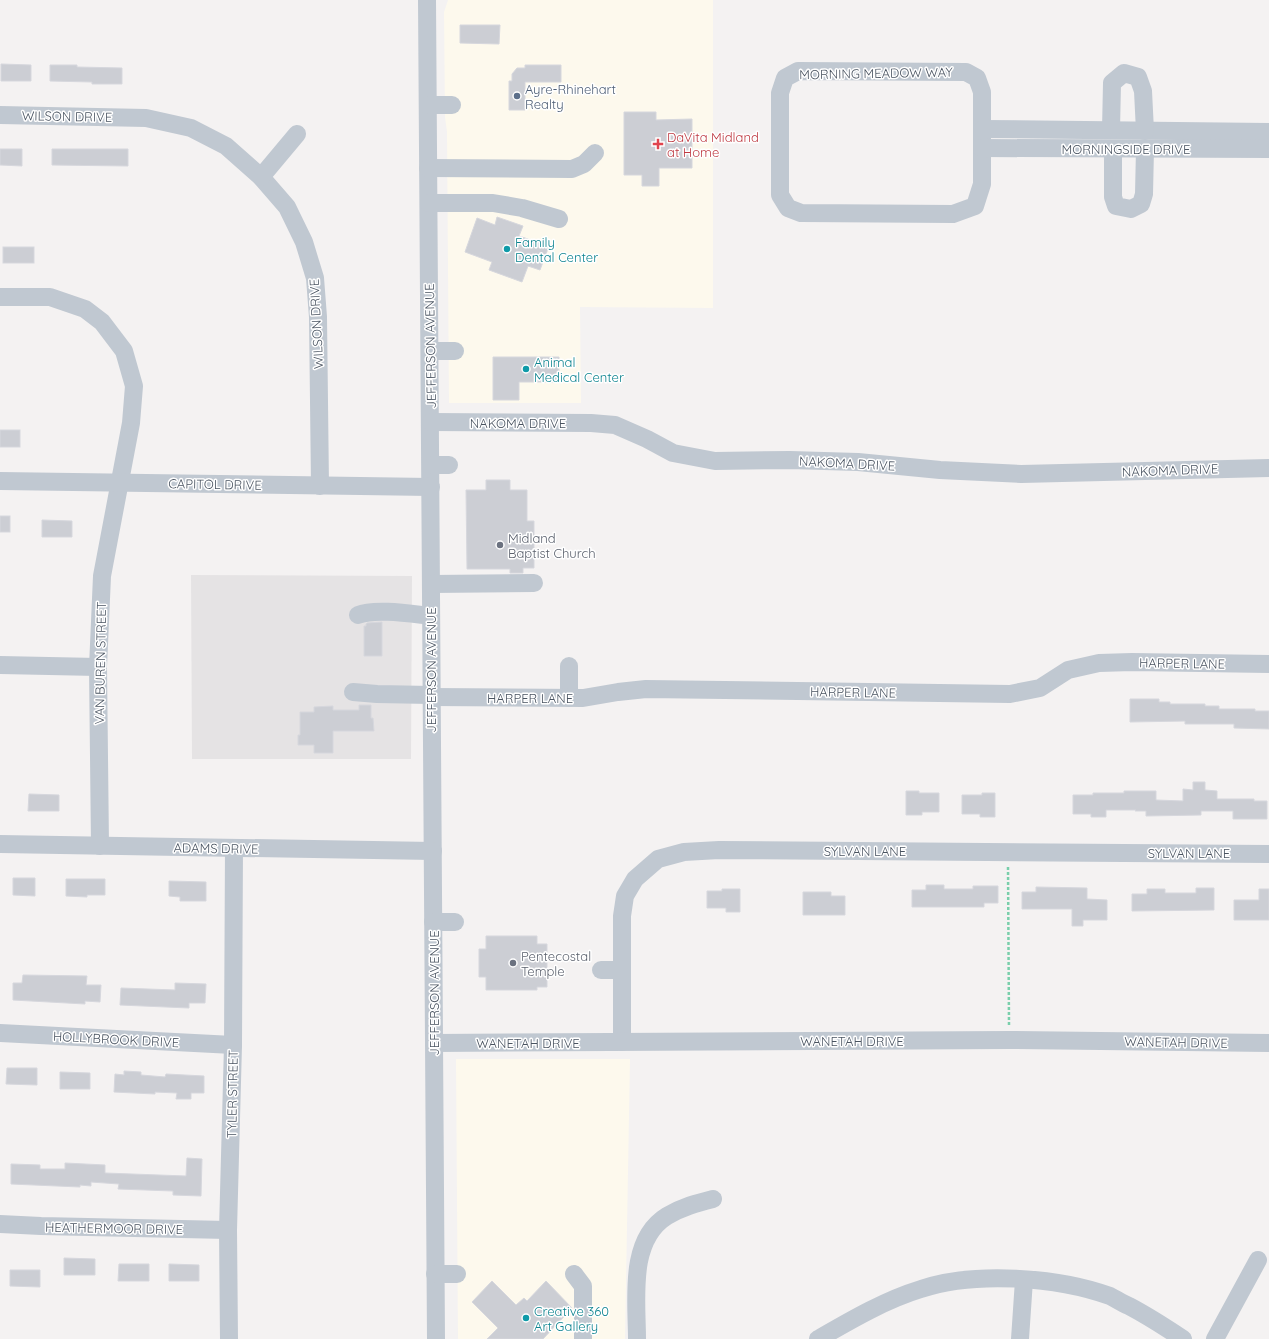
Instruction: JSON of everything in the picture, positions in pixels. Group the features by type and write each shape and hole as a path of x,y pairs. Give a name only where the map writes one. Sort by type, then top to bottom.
{"street":[{"name":"JEFFERSON AVENUE","path":"427,0 436,1339"},
{"name":"MORNING MEADOW WAY","path":"798,71 966,72 977,78 982,92 983,129 982,184 975,206 953,214 801,213 788,208 780,196 780,93 785,78 798,71"},
{"path":"1111,130 1112,83 1124,73 1138,77 1143,91 1145,131"},
{"path":"428,105 452,105"},
{"name":"WILSON DRIVE","path":"0,115 146,118 191,128 226,146 261,178 287,207 304,242 315,278 318,317 320,486"},
{"name":"MORNINGSIDE DRIVE","path":"983,129 1269,132"},
{"path":"261,178 297,134"},
{"name":"MORNINGSIDE DRIVE","path":"982,148 1269,149"},
{"path":"1113,149 1113,197 1116,206 1131,209 1141,204 1144,194 1145,149"},
{"path":"428,168 572,169 584,164 595,153"},
{"path":"428,203 493,203 522,208 558,219"},
{"name":"VAN BUREN STREET","path":"0,297 50,297 85,309 102,322 124,351 134,386 131,423 102,576 98,667 100,846"},
{"path":"430,351 455,351"},
{"name":"NAKOMA DRIVE","path":"431,422 591,423 616,425 674,452 715,461 790,460 858,462 940,470 1021,474 1269,468"},
{"path":"431,465 449,465"},
{"name":"CAPITOL DRIVE","path":"0,481 431,487"},
{"path":"431,584 532,585"},
{"path":"358,615 365,612 380,612 431,616"},
{"name":"HARPER LANE","path":"353,692 431,696 569,698 583,698 646,689 1010,694 1040,688 1068,670 1099,662 1269,664"},
{"path":"0,665 98,667"},
{"path":"569,666 569,698"},
{"name":"ADAMS DRIVE","path":"0,844 433,851"},
{"name":"TYLER STREET","path":"229,1339 228,1230 233,1045 234,848"},
{"name":"SYLVAN LANE","path":"622,1042 622,916 625,896 635,879 658,859 684,852 719,850 1269,854"},
{"path":"433,922 455,922"},
{"path":"601,970 622,970"},
{"name":"HOLLYBROOK DRIVE","path":"0,1033 233,1045"},
{"name":"WANETAH DRIVE","path":"434,1043 1010,1040 1269,1043"},
{"path":"637,1339 638,1259 644,1243 654,1228 666,1217 682,1208 713,1199"},
{"name":"HEATHERMOOR DRIVE","path":"0,1224 228,1230"},
{"path":"1215,1339 1258,1260"},
{"path":"435,1274 457,1274"},
{"path":"574,1274 583,1286 583,1339"},
{"path":"818,1339 882,1305 922,1288 953,1282 1004,1278 1076,1287 1110,1297 1156,1320 1183,1339"},
{"path":"1020,1339 1024,1280"}],"path":[{"path":"1008,852 1010,1040"}],"shaded area":[{"path":"448,0 713,0 713,308 580,307 581,403 449,403 447,132 445,117 444,12"},
{"path":"191,575 412,576 411,759 192,759"},
{"path":"456,1059 630,1059 625,1339 458,1339"}],"building":[{"path":"460,25 500,25 499,44 460,43"},
{"path":"1,64 31,65 31,81 1,81"},
{"path":"50,65 122,68 122,84 92,84 92,82 50,81"},
{"name":"Ayre-Rhinehart Realty","path":"525,65 561,65 561,82 525,82 525,110 509,110 509,81 512,81 512,74 517,68 525,68"},
{"name":"DaVita Midland at Home","path":"624,112 656,112 656,120 692,119 692,168 659,168 659,186 642,186 642,175 624,175"},
{"path":"0,149 22,149 22,166 0,165"},
{"path":"52,149 128,149 128,166 52,165"},
{"name":"Family Dental Center","path":"497,217 523,226 519,236 549,246 540,270 528,266 522,282 489,270 492,262 465,252 477,218 495,225"},
{"path":"3,247 34,247 34,263 3,263"},
{"name":"Animal Medical Center","path":"493,357 559,357 559,382 519,382 519,400 493,400"},
{"path":"0,430 20,430 20,447 0,447"},
{"name":"Midland Baptist Church","path":"486,480 510,480 510,490 527,490 527,521 534,521 534,568 523,568 523,573 510,573 510,569 467,569 466,490 486,490"},
{"path":"0,516 10,516 10,532 0,532"},
{"path":"42,520 72,521 72,537 42,537"},
{"path":"382,622 382,656 364,656 364,626 366,626 367,623"},
{"path":"1130,699 1159,699 1159,702 1170,702 1170,704 1205,704 1205,706 1219,706 1219,709 1255,709 1255,711 1269,711 1269,729 1234,728 1234,724 1185,724 1185,721 1130,722"},
{"path":"359,705 371,705 371,718 373,718 374,731 333,731 333,753 314,753 314,745 298,745 298,735 300,735 300,712 314,712 314,707 333,706 333,710 359,710"},
{"path":"1193,782 1205,782 1205,790 1217,791 1217,799 1254,799 1254,801 1267,801 1267,819 1233,819 1233,811 1201,811 1201,815 1146,816 1146,811 1106,810 1106,817 1091,817 1091,814 1073,814 1073,795 1093,795 1093,793 1124,793 1124,791 1156,791 1156,800 1183,801 1183,789 1193,790"},
{"path":"906,791 919,791 919,793 939,793 939,812 922,812 922,815 906,815"},
{"path":"982,793 995,793 995,817 980,817 980,814 962,814 962,795 982,795"},
{"path":"29,794 59,795 59,811 28,811"},
{"path":"13,878 35,878 35,896 13,895"},
{"path":"66,879 105,879 105,895 87,895 87,897 66,896"},
{"path":"169,881 206,882 206,901 180,901 180,897 169,896"},
{"path":"926,885 944,885 944,889 973,889 973,886 998,886 998,903 984,903 984,907 912,907 912,890 926,890"},
{"path":"1036,887 1087,888 1087,899 1107,900 1107,920 1083,920 1083,926 1072,926 1072,909 1022,909 1022,892 1036,892"},
{"path":"1196,888 1214,888 1214,910 1132,911 1132,894 1147,894 1147,889 1165,889 1165,893 1196,893"},
{"path":"722,889 740,889 740,912 726,912 726,908 707,908 707,891 722,891"},
{"path":"1259,889 1269,889 1269,920 1234,920 1234,900 1259,900"},
{"path":"803,892 831,892 831,896 845,896 845,915 803,915"},
{"name":"Pentecostal Temple","path":"486,936 537,936 537,944 547,944 547,987 537,987 537,990 486,990 486,977 479,977 479,949 486,949"},
{"path":"23,975 87,976 86,985 101,985 100,1002 85,1001 85,1004 13,1000 13,983 22,983"},
{"path":"175,983 206,984 205,1003 189,1003 189,1008 120,1005 121,988 175,990"},
{"path":"7,1068 37,1068 37,1085 6,1084"},
{"path":"124,1071 141,1072 141,1075 165,1077 166,1074 204,1076 204,1093 191,1093 191,1099 176,1099 177,1093 155,1092 155,1094 114,1092 115,1074 124,1075"},
{"path":"60,1072 90,1073 90,1089 60,1089"},
{"path":"187,1158 202,1159 201,1196 173,1195 173,1191 118,1189 119,1184 91,1182 91,1186 80,1185 80,1187 11,1184 11,1164 40,1165 40,1169 65,1169 65,1163 105,1165 105,1173 186,1176"},
{"path":"64,1258 95,1259 95,1275 64,1275"},
{"path":"119,1264 149,1264 149,1281 118,1281"},
{"path":"169,1264 199,1265 199,1281 169,1281"},
{"path":"10,1270 40,1270 40,1287 10,1286"},
{"name":"Creative 360 Art Gallery","path":"492,1281 516,1305 524,1298 527,1301 546,1281 572,1308 543,1339 487,1339 498,1328 472,1302"}],"place":[{"name":"Ayre-Rhinehart Realty","path":"517,96"},
{"name":"DaVita Midland at Home","path":"658,144"},
{"name":"Family Dental Center","path":"507,249"},
{"name":"Animal Medical Center","path":"526,369"},
{"name":"Midland Baptist Church","path":"500,545"},
{"name":"Pentecostal Temple","path":"513,963"},
{"name":"Creative 360 Art Gallery","path":"526,1318"}]}
